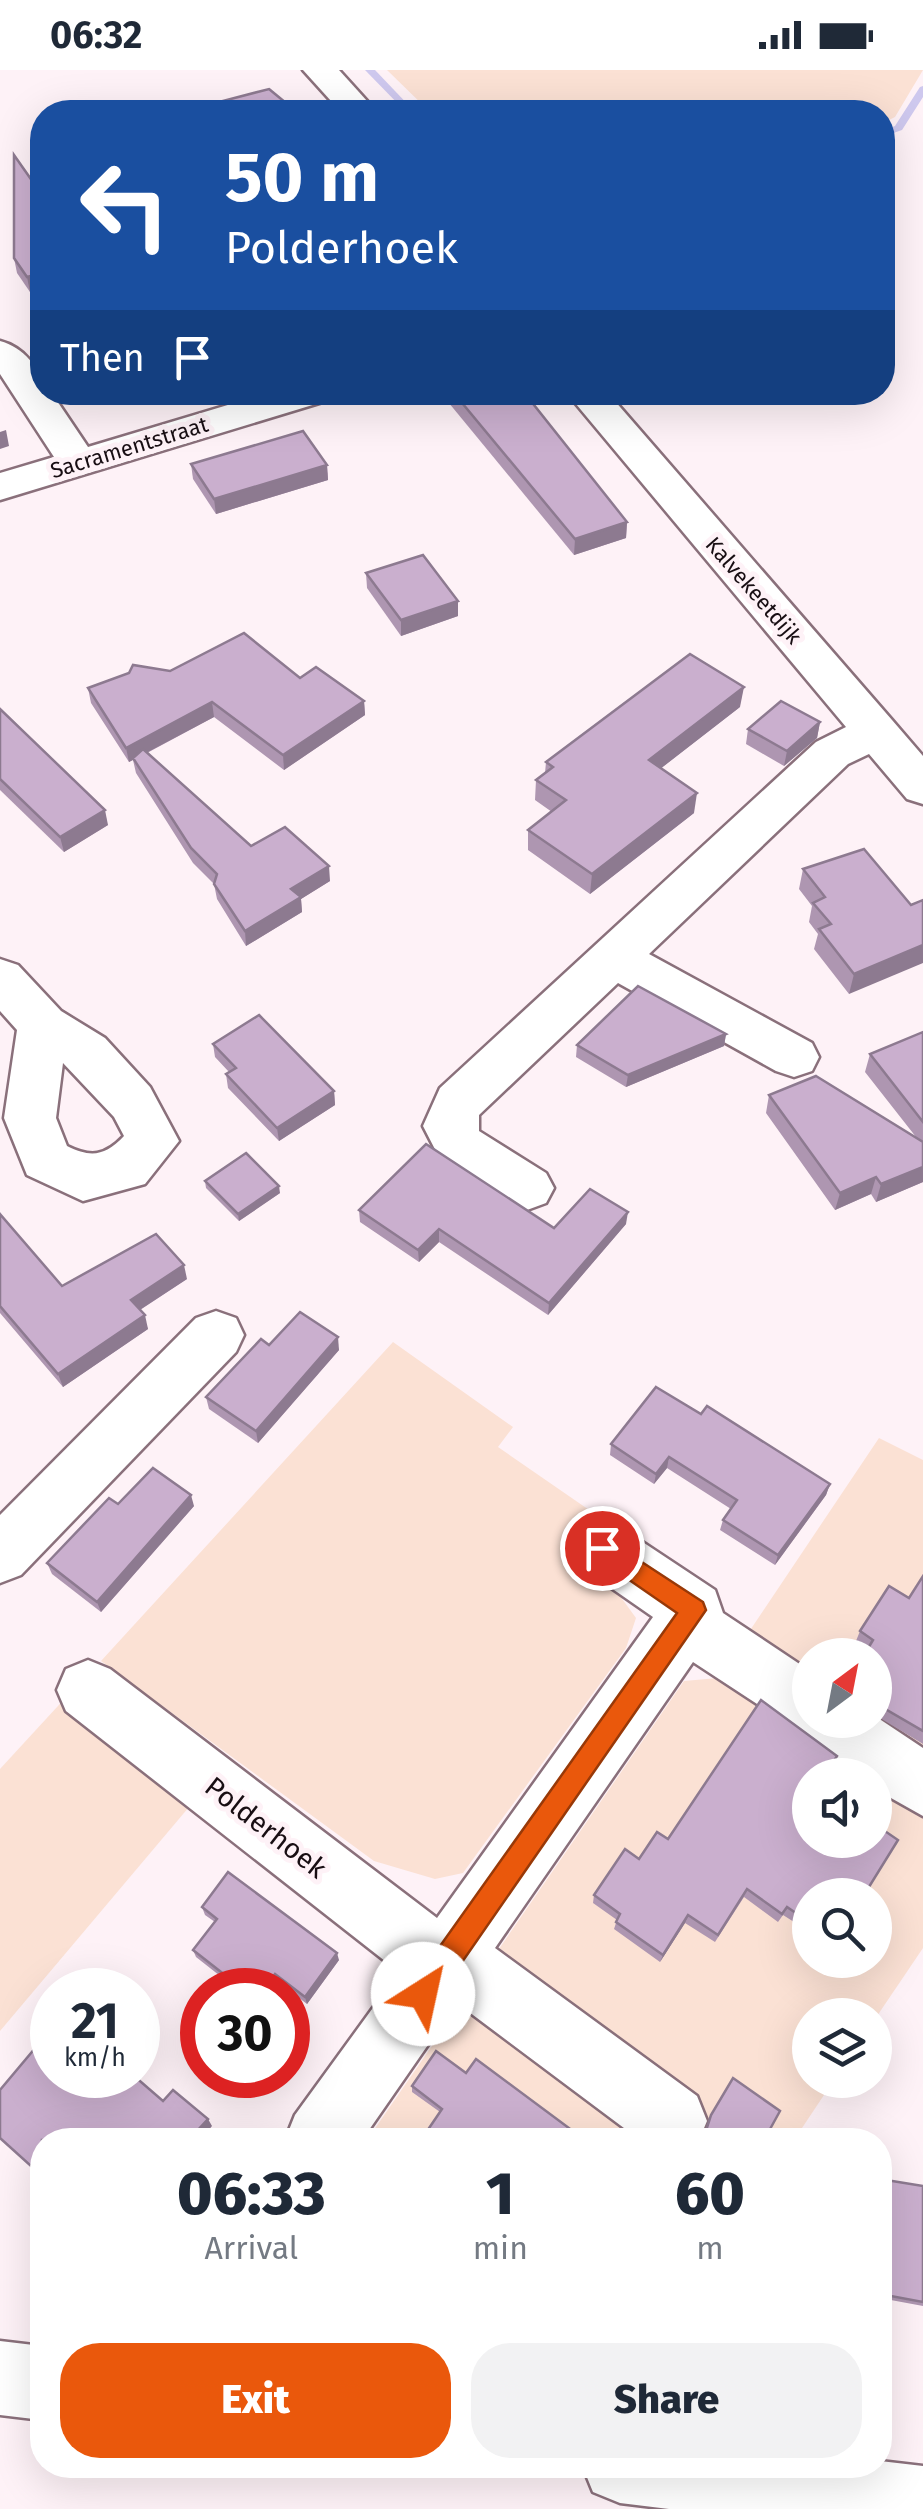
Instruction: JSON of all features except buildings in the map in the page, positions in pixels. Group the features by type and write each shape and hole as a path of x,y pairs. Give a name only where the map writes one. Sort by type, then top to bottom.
{"street":[{"path":"320,70 349,100"},
{"path":"30,344 1,354 30,395"},
{"path":"37,405 78,462"},
{"name":"Sacramentstraat","path":"0,487 271,405"},
{"name":"Kalvekeetdijk","path":"596,405 923,786"},
{"path":"527,1188 460,1146 449,1126 458,1104 832,753 876,732"},
{"path":"612,956 794,1057"},
{"path":"0,978 43,1026"},
{"path":"0,1556 216,1335"},
{"path":"328,2128 694,1610 602,1548"},
{"path":"685,1622 792,1696"},
{"name":"Polderhoek","path":"88,1690 447,1960 672,2121"},
{"path":"854,1738 923,1785"},
{"path":"0,2378 30,2382"},
{"path":"716,2478 914,2505"}],"shaded area":[{"path":"387,70 923,70 895,117 895,100 418,100"},
{"path":"393,1342 513,1427 498,1447 608,1523 582,1561 612,1585 636,1618 626,1648 463,1873 435,1879 374,1861 101,1661"},
{"path":"879,1438 923,1460 923,1948 889,1998 792,1998 792,2098 822,2098 802,2128 375,2128 684,1681 718,1678"},
{"path":"69,1694 200,1794 53,1968 30,1968 30,1995 0,2031 0,1769"}],"waterway":[{"path":"370,70 399,100"},
{"path":"895,129 923,89"}],"route":[{"path":"423,1994 694,1610 602,1548"}]}
